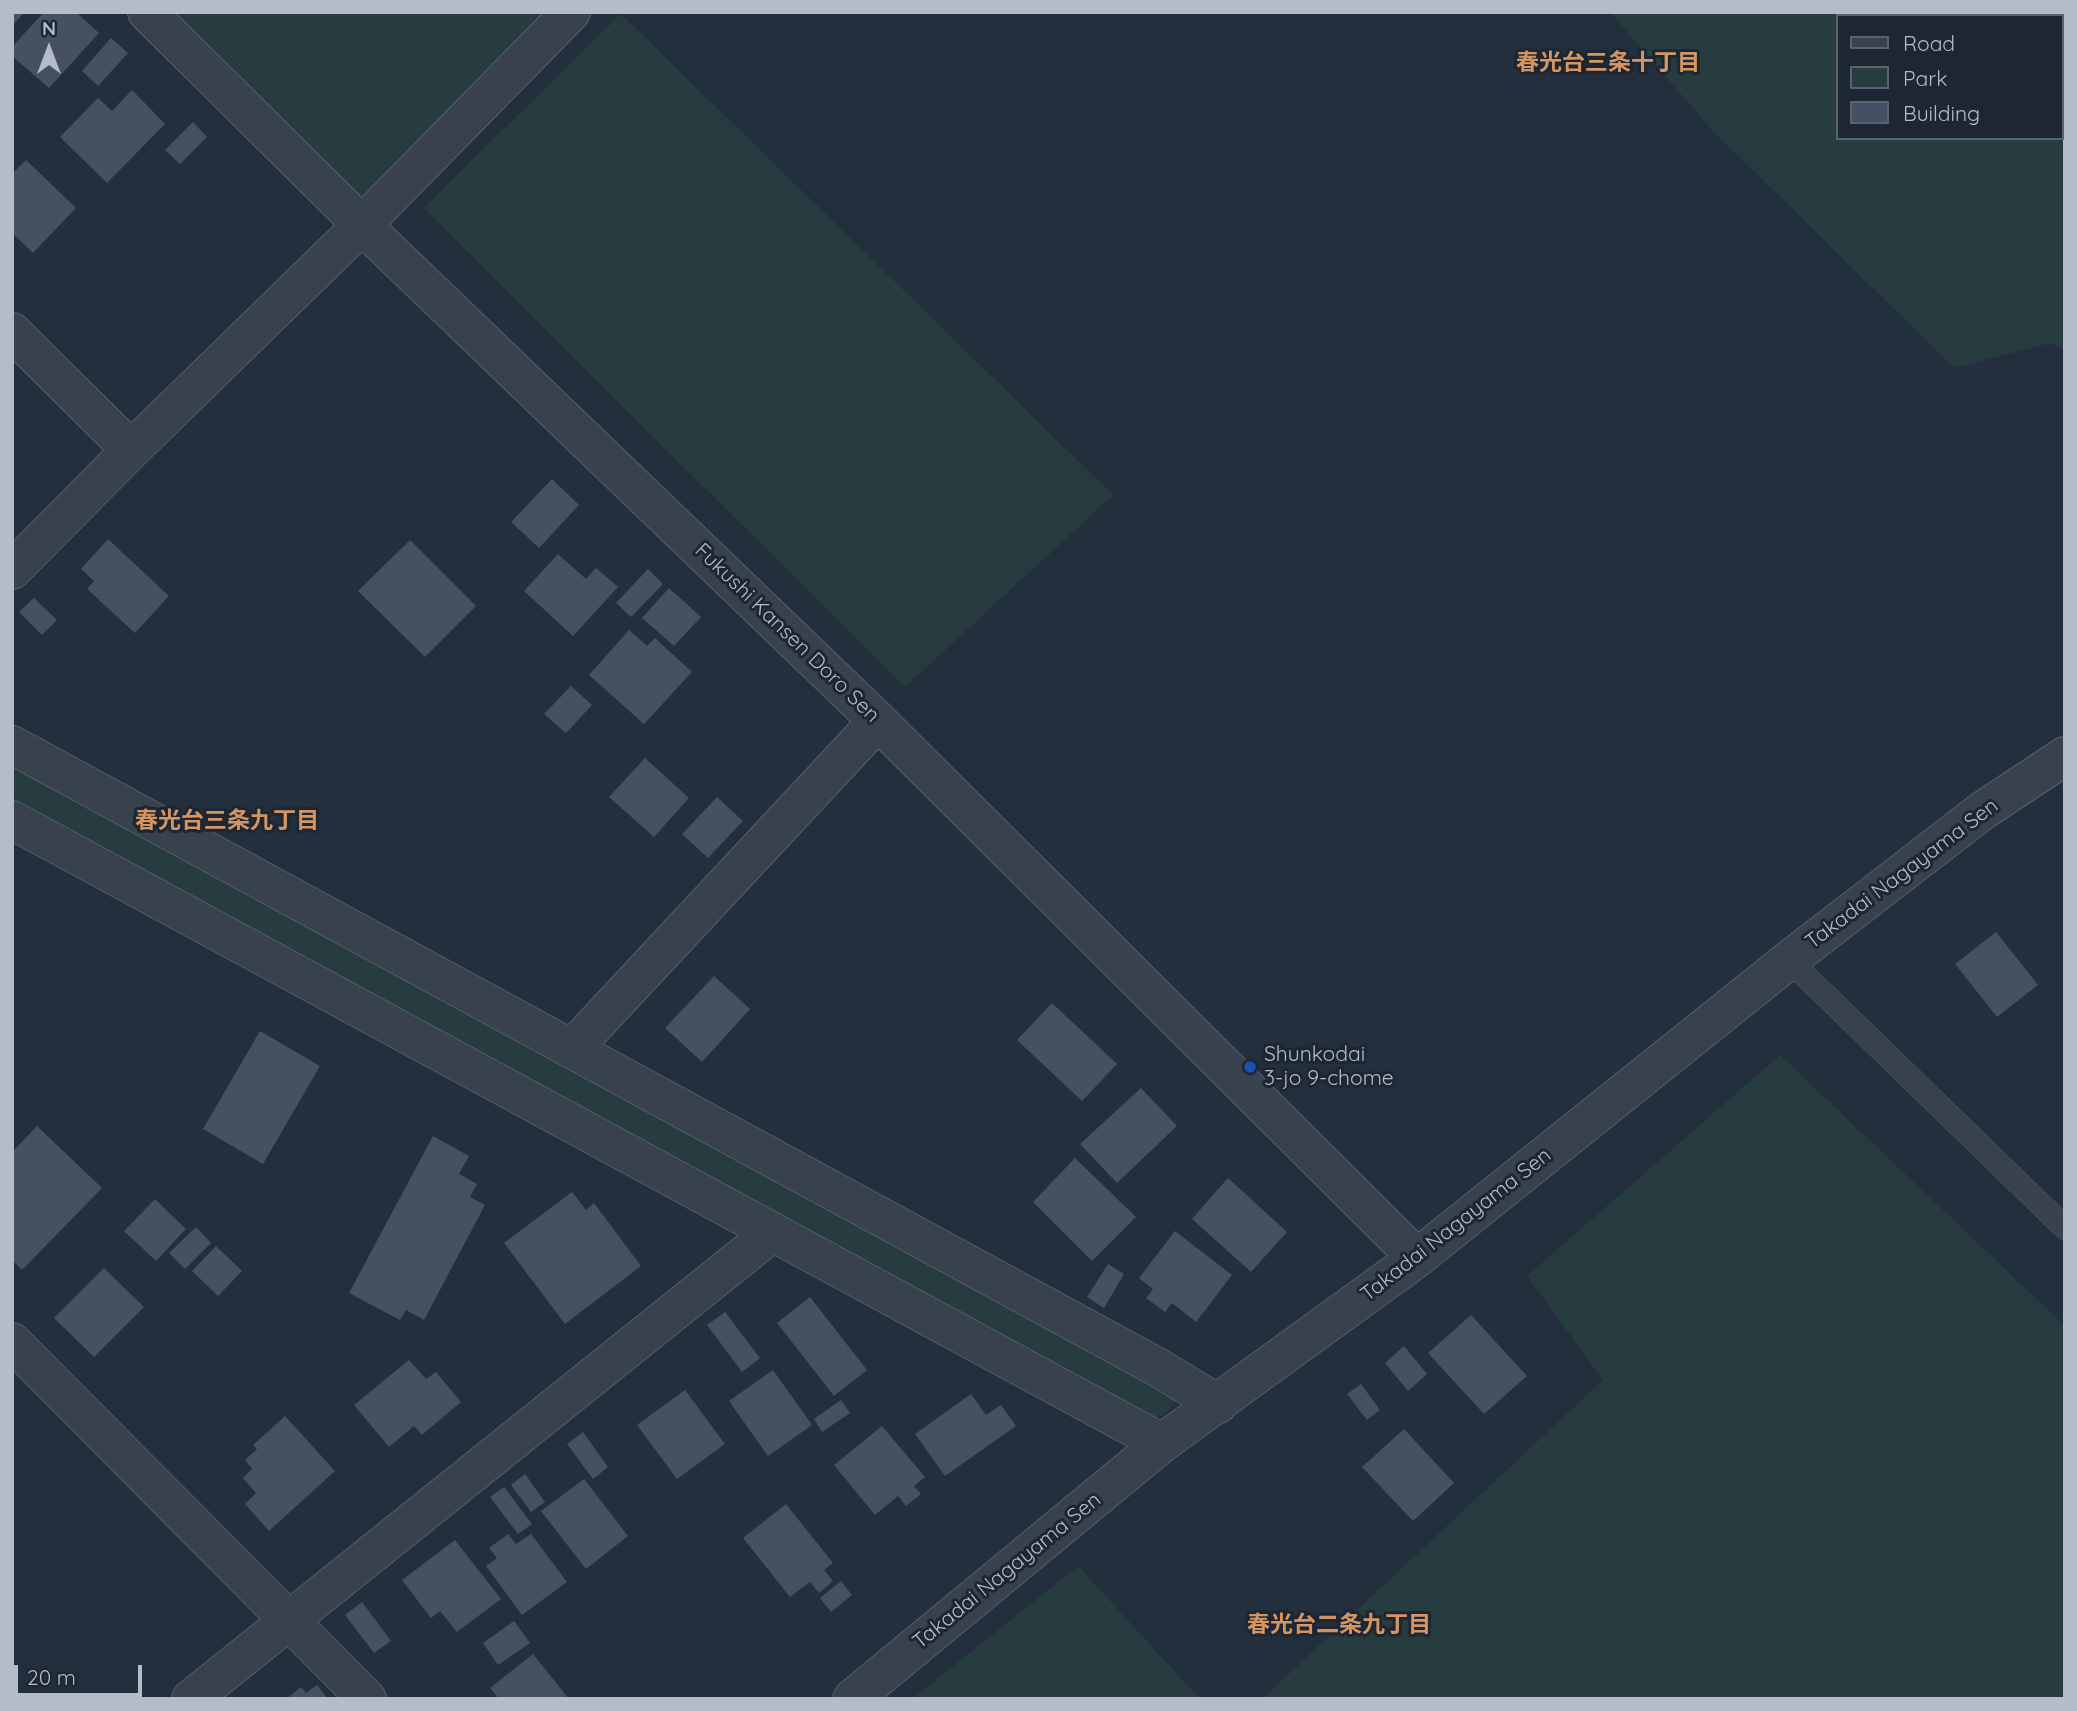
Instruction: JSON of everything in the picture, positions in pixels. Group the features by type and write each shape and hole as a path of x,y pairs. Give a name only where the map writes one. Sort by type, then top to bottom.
{"street":[{"name":"Fukushi Kansen Doro Sen","path":"147,12 362,225 878,721 1418,1258"},
{"path":"12,570 362,225 571,12"},
{"path":"12,332 131,450"},
{"path":"573,1048 878,721"},
{"path":"12,745 1159,1368 1218,1404"},
{"name":"Takadai Nagayama Sen","path":"852,1699 1162,1443 1418,1258 1789,960 1982,811 2065,756"},
{"path":"12,820 1162,1443"},
{"path":"191,1699 773,1232"},
{"path":"12,1342 368,1699"}],"lane":[{"path":"1789,960 2065,1228"}],"green space":[{"path":"149,12 571,12 362,225"},
{"path":"1610,12 2065,12 2065,350 2051,343 1954,368 1712,130"},
{"path":"621,14 1113,495 905,687 423,208"},
{"path":"12,744 1184,1393 1163,1416 1146,1421 12,797"},
{"path":"1780,1055 2065,1326 2065,1699 1262,1699 1603,1380 1527,1276"},
{"path":"1078,1566 1200,1699 912,1699"}],"building":[{"path":"12,12 25,12 12,26"},
{"path":"44,12 76,12 99,33 49,88 12,56 12,47"},
{"path":"111,38 128,53 98,86 82,71"},
{"path":"132,90 165,124 107,183 60,137 98,98 112,111"},
{"path":"193,122 207,137 180,164 165,150"},
{"path":"26,160 76,208 33,253 12,233 12,174"},
{"path":"552,479 579,505 539,548 511,522"},
{"path":"108,539 169,596 135,633 87,589 94,581 81,569"},
{"path":"410,540 476,606 425,657 358,591"},
{"path":"558,554 586,579 596,568 618,587 573,636 524,591"},
{"path":"648,569 663,584 631,617 616,603"},
{"path":"669,588 701,617 674,646 642,618"},
{"path":"34,598 57,620 42,635 19,612"},
{"path":"629,630 647,646 655,638 692,672 644,724 589,675"},
{"path":"571,686 592,705 566,733 544,714"},
{"path":"645,758 689,798 654,837 609,797"},
{"path":"717,797 743,821 708,858 682,834"},
{"path":"1996,932 2038,985 1997,1017 1955,964"},
{"path":"714,976 750,1009 702,1062 665,1028"},
{"path":"1052,1003 1117,1064 1082,1101 1017,1040"},
{"path":"260,1031 320,1066 263,1164 203,1129"},
{"path":"1141,1088 1177,1126 1117,1183 1080,1144"},
{"path":"37,1126 102,1188 22,1270 12,1260 12,1152"},
{"path":"433,1136 469,1156 459,1174 477,1184 470,1197 485,1205 424,1320 406,1310 400,1320 349,1293"},
{"path":"1075,1158 1136,1217 1092,1261 1033,1202"},
{"path":"1228,1178 1287,1232 1251,1272 1192,1219"},
{"path":"572,1192 586,1210 594,1203 641,1266 565,1324 504,1243"},
{"path":"155,1199 186,1229 156,1261 124,1231"},
{"path":"196,1227 211,1243 185,1269 169,1253"},
{"path":"1175,1231 1232,1275 1196,1322 1172,1303 1165,1312 1146,1298 1153,1289 1139,1278"},
{"path":"216,1246 242,1271 218,1296 192,1271"},
{"path":"1108,1264 1124,1274 1104,1308 1087,1297"},
{"path":"104,1268 144,1307 94,1357 54,1318"},
{"path":"810,1297 867,1370 834,1396 777,1323"},
{"path":"725,1312 760,1358 742,1372 707,1325"},
{"path":"1471,1315 1527,1376 1484,1414 1428,1353"},
{"path":"1404,1346 1427,1374 1408,1391 1385,1363"},
{"path":"409,1360 426,1379 436,1372 461,1402 422,1435 414,1426 389,1447 354,1405"},
{"path":"773,1370 812,1425 768,1456 729,1401"},
{"path":"1361,1384 1380,1410 1367,1420 1347,1394"},
{"path":"685,1390 725,1444 677,1479 637,1425"},
{"path":"971,1394 986,1415 1001,1405 1016,1426 945,1476 915,1434"},
{"path":"841,1400 850,1413 822,1432 814,1419"},
{"path":"285,1416 335,1471 269,1531 245,1504 256,1493 243,1478 252,1469 245,1460 257,1449 253,1445"},
{"path":"882,1426 925,1477 914,1486 921,1494 906,1506 898,1496 875,1515 834,1465"},
{"path":"1404,1429 1454,1483 1413,1521 1362,1467"},
{"path":"583,1432 608,1467 593,1479 567,1444"},
{"path":"525,1474 545,1502 531,1512 511,1485"},
{"path":"584,1479 628,1536 586,1569 541,1511"},
{"path":"504,1487 532,1524 518,1534 490,1497"},
{"path":"786,1504 833,1563 824,1570 833,1581 819,1593 810,1582 790,1597 743,1538"},
{"path":"508,1534 516,1544 531,1534 567,1582 522,1615 486,1566 497,1558 489,1548"},
{"path":"455,1540 501,1599 457,1632 440,1611 431,1618 402,1580"},
{"path":"841,1581 852,1595 831,1612 820,1598"},
{"path":"362,1602 391,1641 374,1653 345,1615"},
{"path":"514,1621 530,1643 498,1665 483,1643"},
{"path":"533,1654 569,1699 499,1699 490,1688"},
{"path":"317,1685 328,1699 286,1699 301,1687 306,1693"}],"place":[{"name":"Shunkodai 3-jo 9-chome","path":"1250,1067"}],"district":[{"name":"春光台三条十丁目","path":"1608,63"},
{"name":"春光台三条九丁目","path":"227,821"},
{"name":"春光台二条九丁目","path":"1339,1625"}]}
